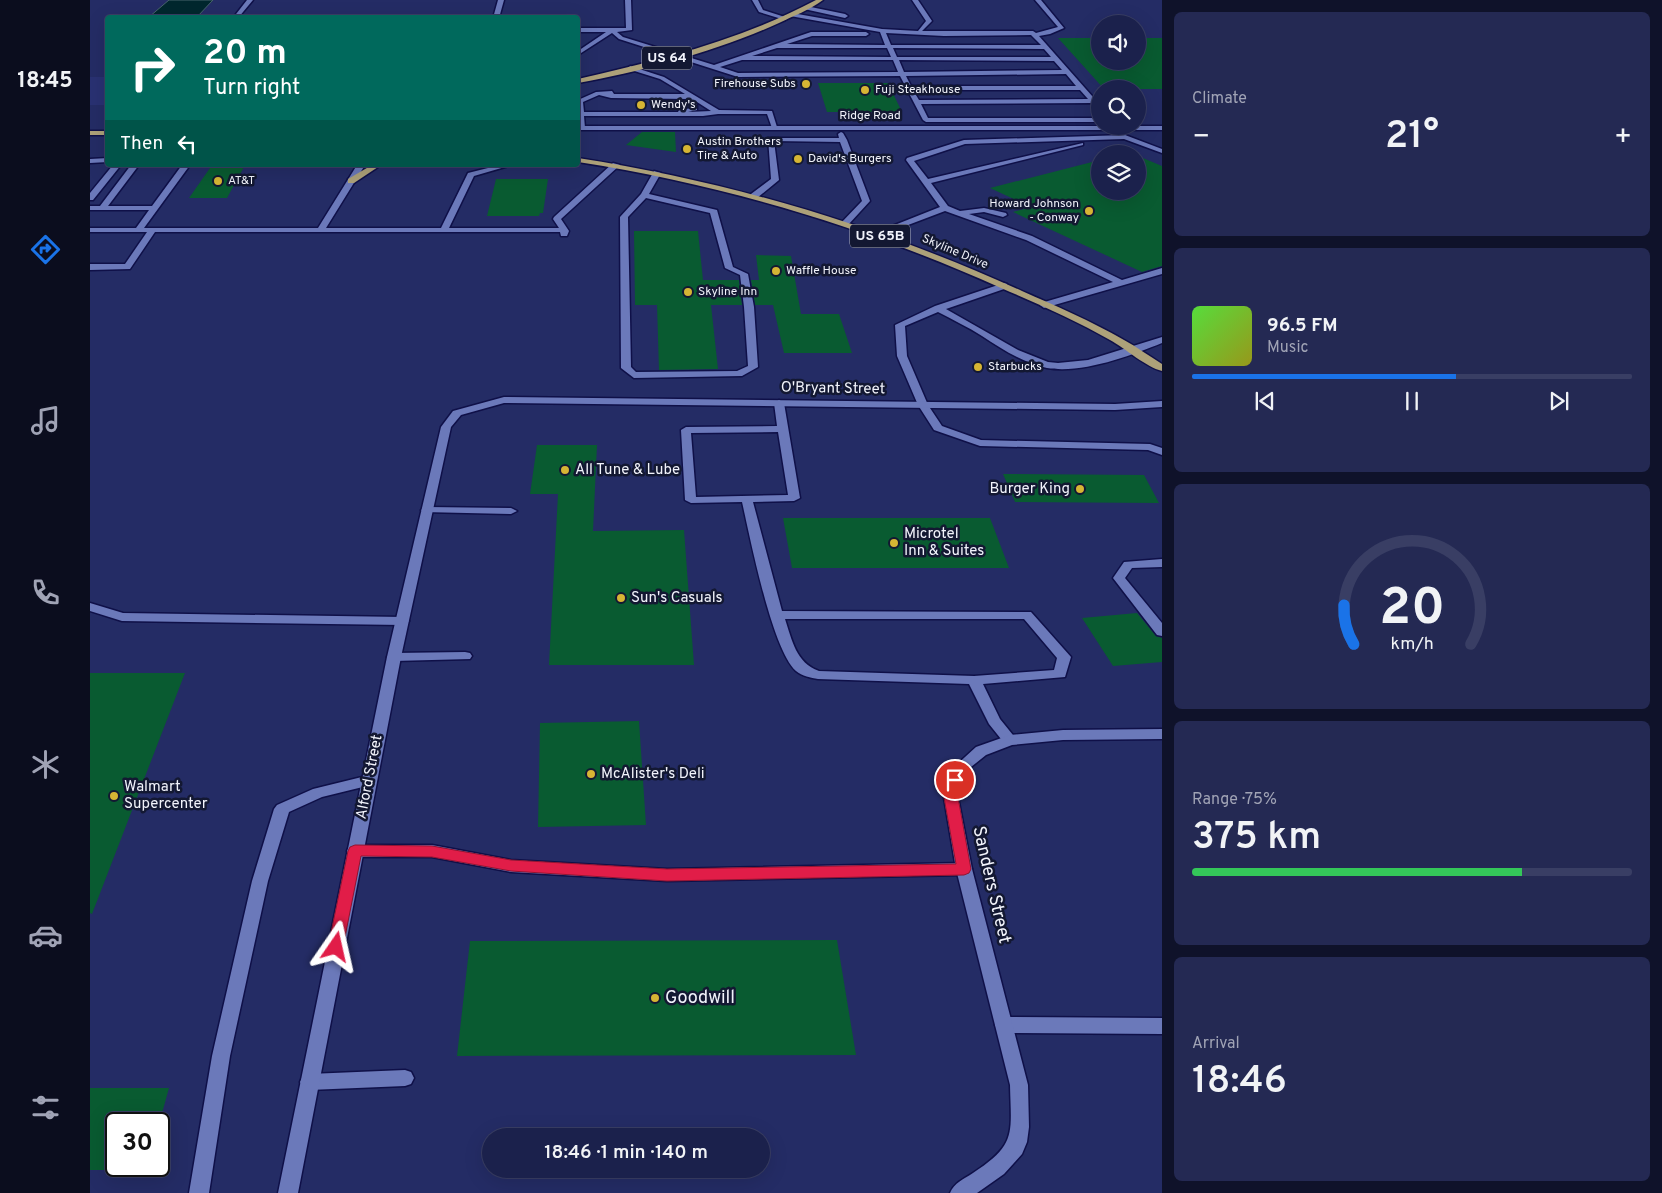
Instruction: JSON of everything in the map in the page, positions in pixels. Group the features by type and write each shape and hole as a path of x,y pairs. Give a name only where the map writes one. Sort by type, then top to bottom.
{"main road":[{"name":"US 64","path":"580,80 728,41 792,15 820,0"},
{"path":"90,133 105,134"},
{"name":"Skyline Drive","path":"580,160 657,173 754,196 876,234 940,258 1004,286 1121,342 1162,368"},
{"path":"351,181 374,167"}],"street":[{"path":"238,15 250,0"},
{"path":"497,15 501,0"},
{"path":"580,30 628,30 628,0"},
{"path":"755,0 761,11 785,18"},
{"path":"915,0 929,21 920,30"},
{"path":"1034,35 1048,33 1061,28 1038,0"},
{"path":"806,8 854,17"},
{"path":"792,15 882,32"},
{"path":"892,24 944,34"},
{"path":"580,52 612,30"},
{"path":"612,30 621,38 738,75 1068,72"},
{"path":"882,32 926,120 1091,120"},
{"path":"712,68 811,34 882,32 944,34 1033,33 1091,99"},
{"path":"774,46 1045,47"},
{"path":"740,58 895,60 1056,59"},
{"path":"630,68 662,78 718,112"},
{"path":"910,88 1081,88"},
{"path":"580,128 582,114 580,101 598,93 687,92"},
{"path":"604,93 611,96 680,96 691,97 694,101 695,109 689,111 652,111 642,114"},
{"path":"917,102 1091,101"},
{"path":"582,114 770,112 774,128"},
{"name":"Ridge Road","path":"580,128 1162,128"},
{"path":"839,128 866,201 845,223"},
{"path":"1120,283 1029,238 945,208 910,160 964,142 1125,137 1162,151"},
{"path":"926,182 1104,138"},
{"path":"754,196 776,180 770,139 844,140"},
{"path":"90,156 105,157"},
{"path":"90,161 105,160"},
{"path":"90,230 564,232 557,218 616,165"},
{"path":"90,198 115,167"},
{"path":"102,208 133,167"},
{"path":"138,230 185,167"},
{"path":"320,230 360,167"},
{"path":"444,230 471,174 505,167"},
{"path":"644,195 714,212 729,268 744,274 749,307 752,367 739,374 634,375 626,368 624,217 644,195 657,173"},
{"path":"90,208 154,208"},
{"path":"876,234 945,208"},
{"path":"959,213 984,210 1002,214"},
{"path":"1024,225 1029,238"},
{"path":"90,267 127,267 153,230"},
{"path":"1044,305 1162,272"},
{"path":"1004,286 938,308 900,325 902,356 924,405 938,428 980,443 1150,447 1162,452"},
{"path":"938,308 1016,352 1048,366 1068,365 1135,351 1162,340"},
{"name":"O'Bryant Street","path":"504,400 1115,407 1162,404"},
{"name":"Alford Street","path":"288,1193 394,658 446,427 457,413 474,406 504,400"},
{"path":"779,403 794,498 691,500 686,430 783,429"},
{"path":"747,499 777,615 788,646 800,668 818,675 974,680 1060,674 1064,657 1026,614 777,615"},
{"path":"428,510 511,511"},
{"path":"1162,563 1128,565 1119,578 1162,632"},
{"path":"90,608 122,617 403,621"},
{"path":"394,658 465,656"},
{"path":"974,680 994,721 1010,740"},
{"name":"Sanders Street","path":"960,1193 994,1170 1016,1147 1020,1119 1019,1086 964,869 950,792 960,768 981,751 1010,740 1063,735 1162,734"},
{"path":"199,1193 221,1056 260,881 282,809 318,793 370,780"},
{"path":"355,851 432,851 511,866 667,875 964,869"},
{"path":"1004,1025 1162,1026"},
{"path":"309,1082 405,1078"},
{"path":"283,1193 288,1193"}],"shaded area":[{"path":"169,0 213,0 199,15 151,15"},
{"path":"90,77 105,77 105,105 90,105"}],"building":[{"path":"1058,38 1091,38 1091,70 1146,70 1146,38 1162,38 1162,89 1146,89 1146,80 1096,80"},
{"path":"818,83 888,83 902,112 827,112"},
{"path":"642,132 675,132 676,152 626,145"},
{"name":"Howard Johnson - Conway","path":"1146,159 1162,166 1162,266 1142,272 1013,212 1031,207 990,188 1091,162 1091,200 1146,200"},
{"name":"AT&T","path":"244,167 227,198 189,198 210,168"},
{"path":"496,179 548,179 543,213 540,213 539,216 487,216"},
{"name":"Skyline Inn","path":"634,231 698,231 703,280 739,280 742,305 711,305 718,369 659,370 657,305 635,305"},
{"path":"756,255 791,256 801,314 839,314 852,353 784,353 773,305 755,305 751,280 759,280"},
{"name":"Sun's Casuals","path":"537,445 597,445 593,531 684,530 694,665 549,665 558,494 530,494"},
{"name":"Burger King","path":"1003,474 1144,475 1159,503 1015,502"},
{"name":"Microtel Inn & Suites","path":"783,518 990,518 1009,568 792,568"},
{"path":"1137,613 1156,636 1162,638 1162,662 1113,666 1082,618"},
{"name":"Walmart Supercenter","path":"90,673 185,673 92,914 90,913"},
{"name":"McAlister's Deli","path":"639,721 646,825 538,827 540,723"},
{"name":"Goodwill","path":"837,940 856,1055 457,1056 470,941"},
{"path":"90,1088 169,1088 162,1112 105,1112 105,1170 90,1170"}],"place":[{"name":"Firehouse Subs","path":"806,84"},
{"name":"Fuji Steakhouse","path":"865,90"},
{"name":"Wendy's","path":"641,105"},
{"name":"Austin Brothers Tire & Auto","path":"687,149"},
{"name":"David's Burgers","path":"798,159"},
{"name":"AT&T","path":"218,181"},
{"name":"Howard Johnson - Conway","path":"1089,211"},
{"name":"Waffle House","path":"776,271"},
{"name":"Skyline Inn","path":"688,292"},
{"name":"Starbucks","path":"978,367"},
{"name":"All Tune & Lube","path":"565,470"},
{"name":"Burger King","path":"1080,489"},
{"name":"Microtel Inn & Suites","path":"894,543"},
{"name":"Sun's Casuals","path":"621,598"},
{"name":"McAlister's Deli","path":"591,774"},
{"name":"Walmart Supercenter","path":"114,796"},
{"name":"Goodwill","path":"655,998"}],"route":[{"path":"336,947 355,851 432,851 511,866 667,875 964,869 950,792 955,780"}]}
